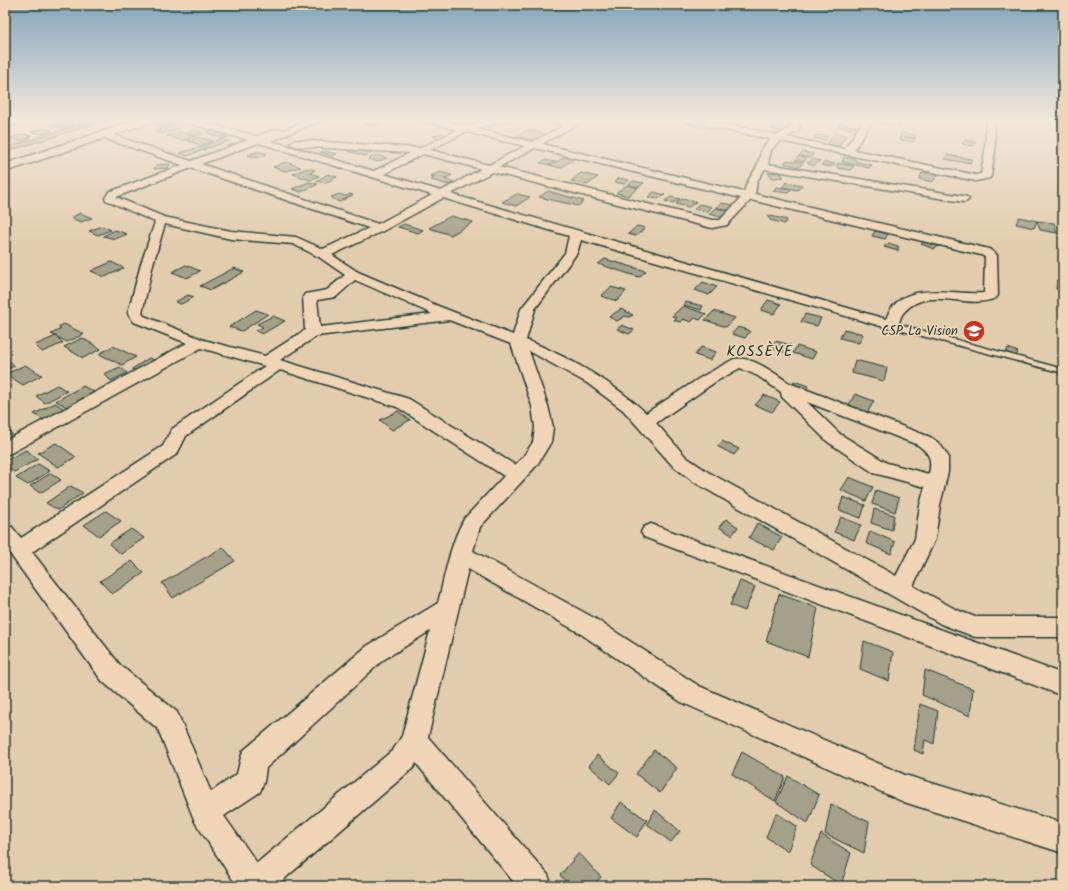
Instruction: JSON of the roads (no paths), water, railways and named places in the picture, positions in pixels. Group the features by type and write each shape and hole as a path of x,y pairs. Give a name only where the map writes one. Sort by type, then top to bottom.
{"main road":[{"path":"5,168 27,161"}],"street":[{"path":"179,161 379,228"},
{"path":"199,161 111,196 110,198 161,220 231,235 296,241 323,254 353,275 534,348 594,380 628,406 645,422 679,461 701,477 949,617 975,627 1063,627"},
{"path":"330,161 576,234 891,325 895,313 910,299 924,295 972,297 988,297 991,295 992,255 985,252 600,161"},
{"path":"376,174 403,161"},
{"path":"461,161 712,224 723,223 750,196 752,182 762,166 763,161"},
{"path":"323,254 379,228 505,161"},
{"path":"890,161 976,178 986,176 988,161"},
{"path":"762,166 963,199"},
{"path":"161,220 147,264 135,313 139,319 199,343 272,363 403,403 516,475"},
{"path":"449,315 313,332 178,433 171,450 12,541 111,673 168,721 205,812 254,885 403,759 414,741 461,555 471,524 530,461 542,442 544,427 540,406 518,342 528,309 570,253 576,234"},
{"path":"313,332 310,297 331,294 353,275"},
{"path":"5,449 199,343"},
{"path":"645,422 709,379 740,362 764,373 783,387 834,438 881,468 936,483"},
{"path":"783,387 924,441 934,448 939,456 939,472 930,505 925,539 900,590"},
{"path":"651,532 1063,685"},
{"path":"461,555 586,625 690,694 904,788 1063,838"},
{"path":"205,812 250,782 253,761 374,653 448,608"},
{"path":"414,741 537,886"}],"lane":[{"path":"891,325 1063,371"}],"place":[{"name":"CSP La Vision","path":"974,331"}],"district":[{"name":"KOSSÈYE","path":"760,352"}]}
